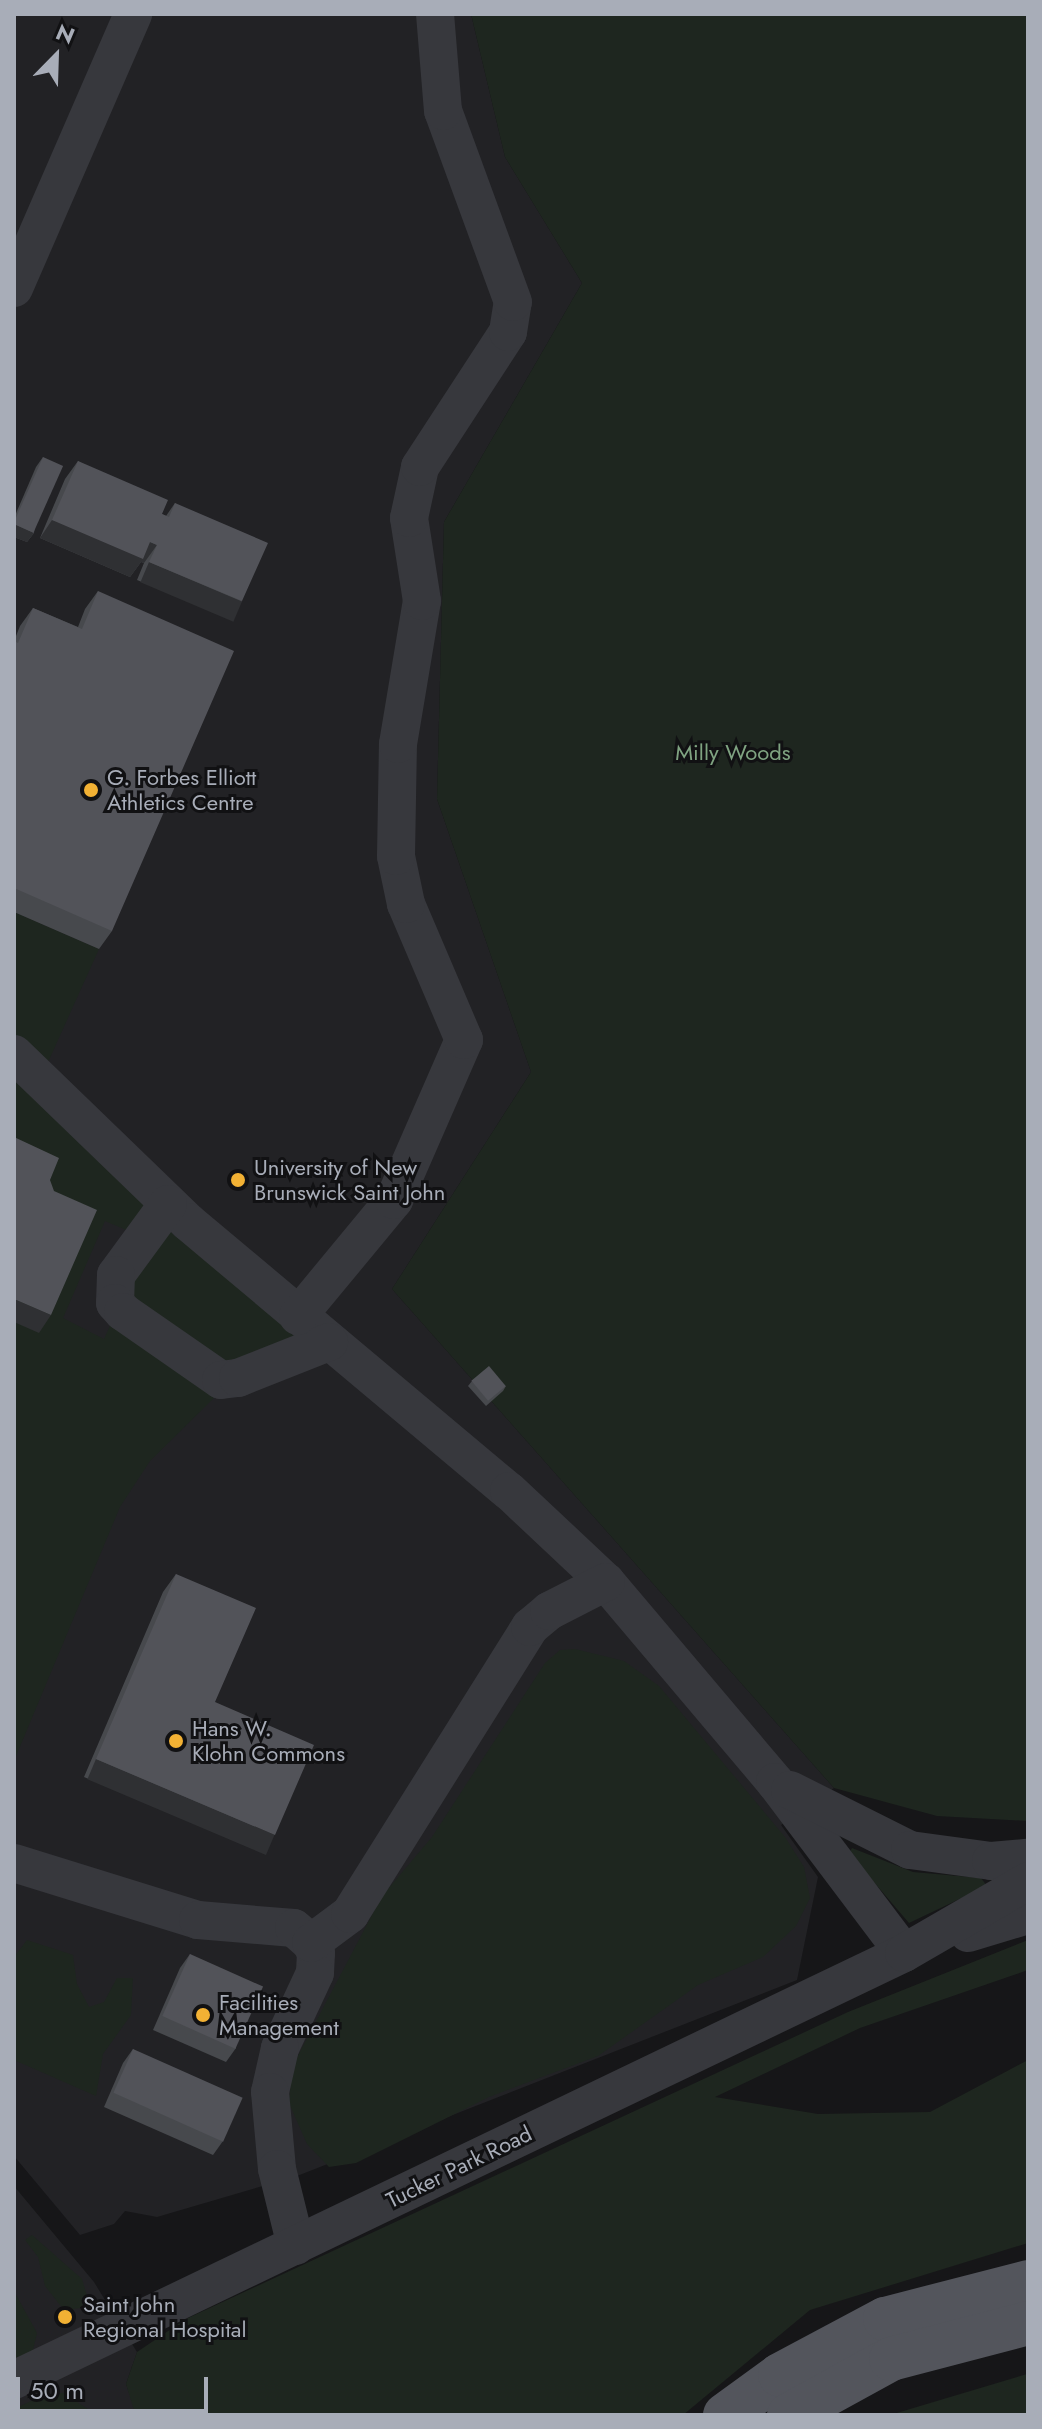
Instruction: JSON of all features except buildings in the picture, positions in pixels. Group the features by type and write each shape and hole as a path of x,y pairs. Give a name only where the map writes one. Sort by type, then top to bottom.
{"main road":[{"path":"725,2415 780,2375 885,2319 1028,2282"},
{"path":"789,2415 891,2359 932,2344 1028,2323"}],"street":[{"path":"14,288 133,14"},
{"path":"298,1316 394,1200 464,1040 406,904 396,856 398,744 422,601 409,518 420,467 508,332 513,302 443,111 435,14"},
{"path":"14,1054 168,1204 528,1507 606,1582 775,1782 904,1953"},
{"path":"168,1204 116,1275 115,1303 208,1375 238,1378 329,1342"},
{"path":"311,1943 350,1914 530,1627 549,1611 606,1582"},
{"path":"775,1782 910,1850 991,1861 1028,1858"},
{"path":"14,1863 198,1920 294,1928 311,1943 315,1973 280,2048 270,2092 277,2169 296,2246"},
{"name":"Tucker Park Road","path":"14,2380 904,1953 1028,1881"},
{"name":"Tucker Park Road","path":"904,1953 1028,1915"}],"shaded area":[{"name":"University of New Brunswick Saint John","path":"14,14 471,14 505,157 582,283 444,522 437,799 531,1072 392,1289 834,1788 781,1825 818,1877 797,1980 297,2176 157,2217 125,2211 114,2224 80,2235 14,2156"},
{"name":"Saint John Regional Hospital","path":"14,2186 94,2282 137,2352 126,2384 137,2415 14,2415"}],"green space":[{"name":"Milly Woods","path":"471,14 1028,14 1028,1821 937,1816 834,1788 392,1289 531,1072 437,799 444,522 582,283 505,157"},
{"path":"14,912 99,949 40,1080 168,1204 143,1237 105,1221 63,1318 104,1339 113,1319 218,1394 150,1461 120,1507 14,1761"},
{"path":"166,1228 291,1328 295,1337 223,1367 124,1290"},
{"path":"575,1649 624,1661 659,1686 785,1837 804,1867 810,1898 796,1926 763,1957 698,1985 598,2056 489,2097 356,2163 329,2167 307,2144 289,2103 292,2067 382,1896 432,1837 545,1663 560,1650"},
{"path":"852,1848 913,1872 981,1878 987,1886 909,1923 849,1853"},
{"path":"27,1940 73,1955 77,1984 89,2007 104,2002 117,1978 133,1978 131,2015 103,2054 96,2096 14,2060 14,1957"},
{"path":"1028,1940 1028,1970 860,2028 715,2097 818,2114 930,2112 1028,2060 1028,2243 810,2310 683,2415 137,2415 126,2384 137,2352 186,2319 848,2012"},
{"path":"32,2235 82,2279 87,2296 81,2308 64,2310 45,2286 38,2257 25,2240"},
{"path":"14,2291 37,2333 33,2350 14,2362"},
{"path":"1027,2374 1028,2415 890,2415"},
{"path":"63,2393 97,2415 14,2415 14,2409 44,2395"}],"place":[{"name":"G. Forbes Elliott Athletics Centre","path":"91,790"},
{"name":"University of New Brunswick Saint John","path":"238,1180"},
{"name":"Hans W. Klohn Commons","path":"176,1741"},
{"name":"Facilities Management","path":"203,2015"},
{"name":"Saint John Regional Hospital","path":"65,2317"}]}
